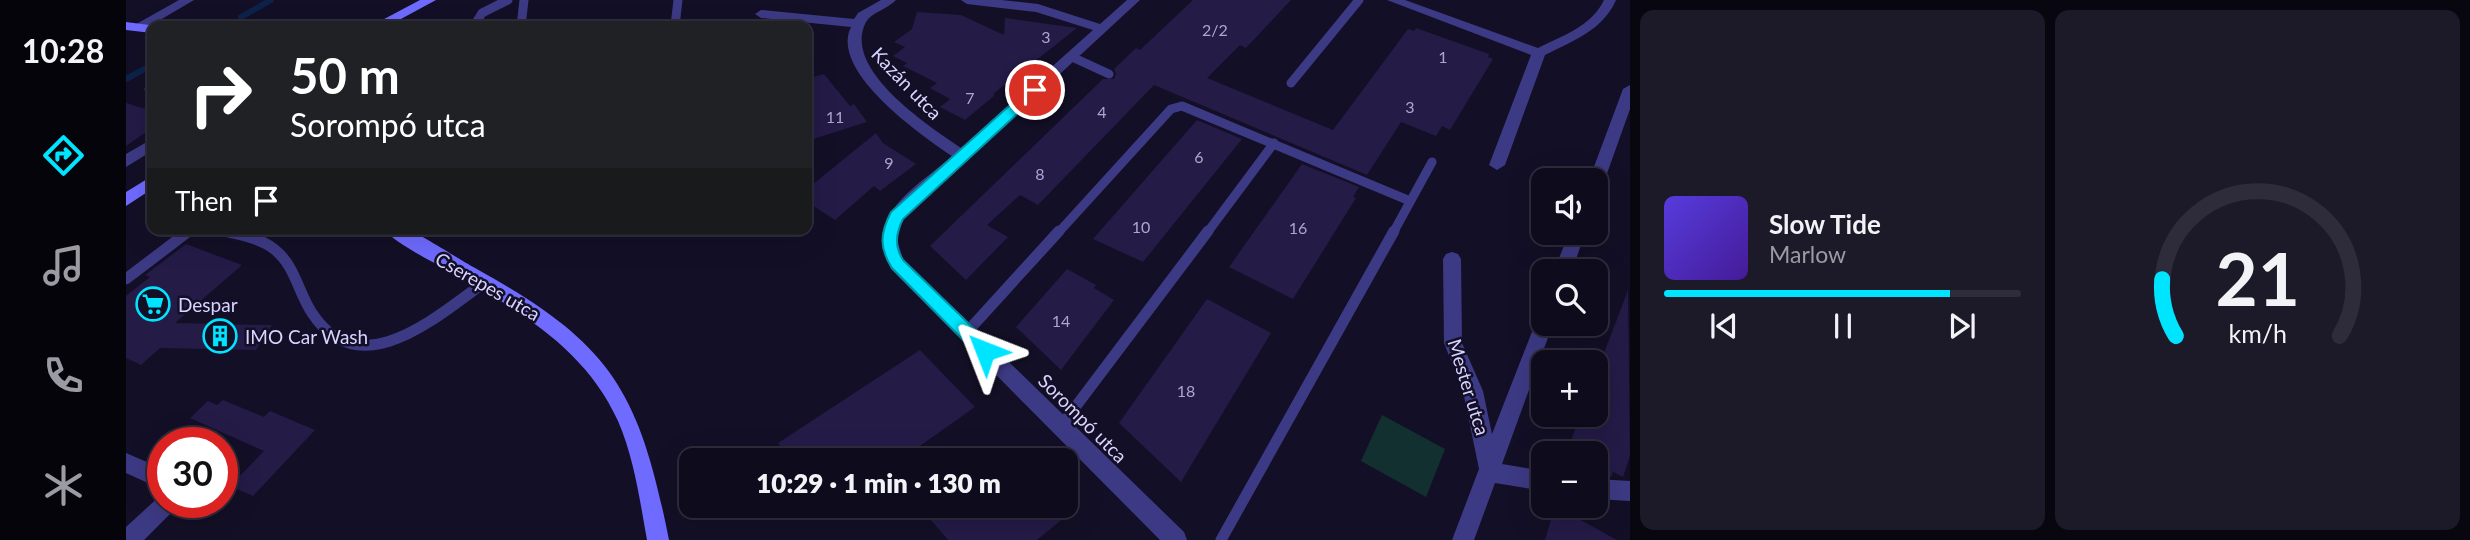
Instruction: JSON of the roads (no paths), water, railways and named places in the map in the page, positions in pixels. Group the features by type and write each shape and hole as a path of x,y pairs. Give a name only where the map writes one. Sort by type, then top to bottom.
{"street":[{"path":"132,26 188,0"},
{"path":"761,14 855,23 871,9 890,0"},
{"path":"967,0 1038,8 1102,29"},
{"name":"Sorompó utca","path":"1134,0 896,216 891,224 888,242 897,264 1177,540"},
{"path":"1393,0 1539,53"},
{"path":"1497,164 1539,53 1589,26 1609,5 1610,0"},
{"path":"387,21 424,1"},
{"name":"Kazán utca","path":"855,23 852,44 860,65 911,121 962,156"},
{"path":"1601,168 1630,89"},
{"path":"126,162 147,147"},
{"path":"126,200 147,186"},
{"name":"Cserepes utca","path":"403,235 526,304 572,340 605,378 627,418 644,467 658,540"},
{"name":"Mester utca","path":"1452,259 1453,343 1473,391 1490,472"},
{"name":"Mester utca","path":"1463,540 1540,336"},
{"path":"126,463 147,473"},
{"path":"1490,472 1531,479"},
{"path":"1608,490 1630,491"},
{"path":"128,540 150,518"}],"lane":[{"path":"477,21 482,13 508,0"},
{"path":"522,21 524,0"},
{"path":"676,21 678,0"},
{"path":"1291,83 1359,0"},
{"path":"1072,57 1110,74"},
{"path":"967,332 1171,109 1189,107 1410,201"},
{"path":"1061,425 1274,143"},
{"path":"1221,540 1432,162"},
{"path":"126,279 184,235"},
{"path":"235,235 272,247 287,261 323,330 339,343 362,348 392,342 485,282"}],"waterway":[{"path":"241,17 271,0"},
{"path":"126,79 147,68"}],"place":[{"name":"Despar","path":"153,304"},
{"name":"IMO Car Wash","path":"220,336"}]}
